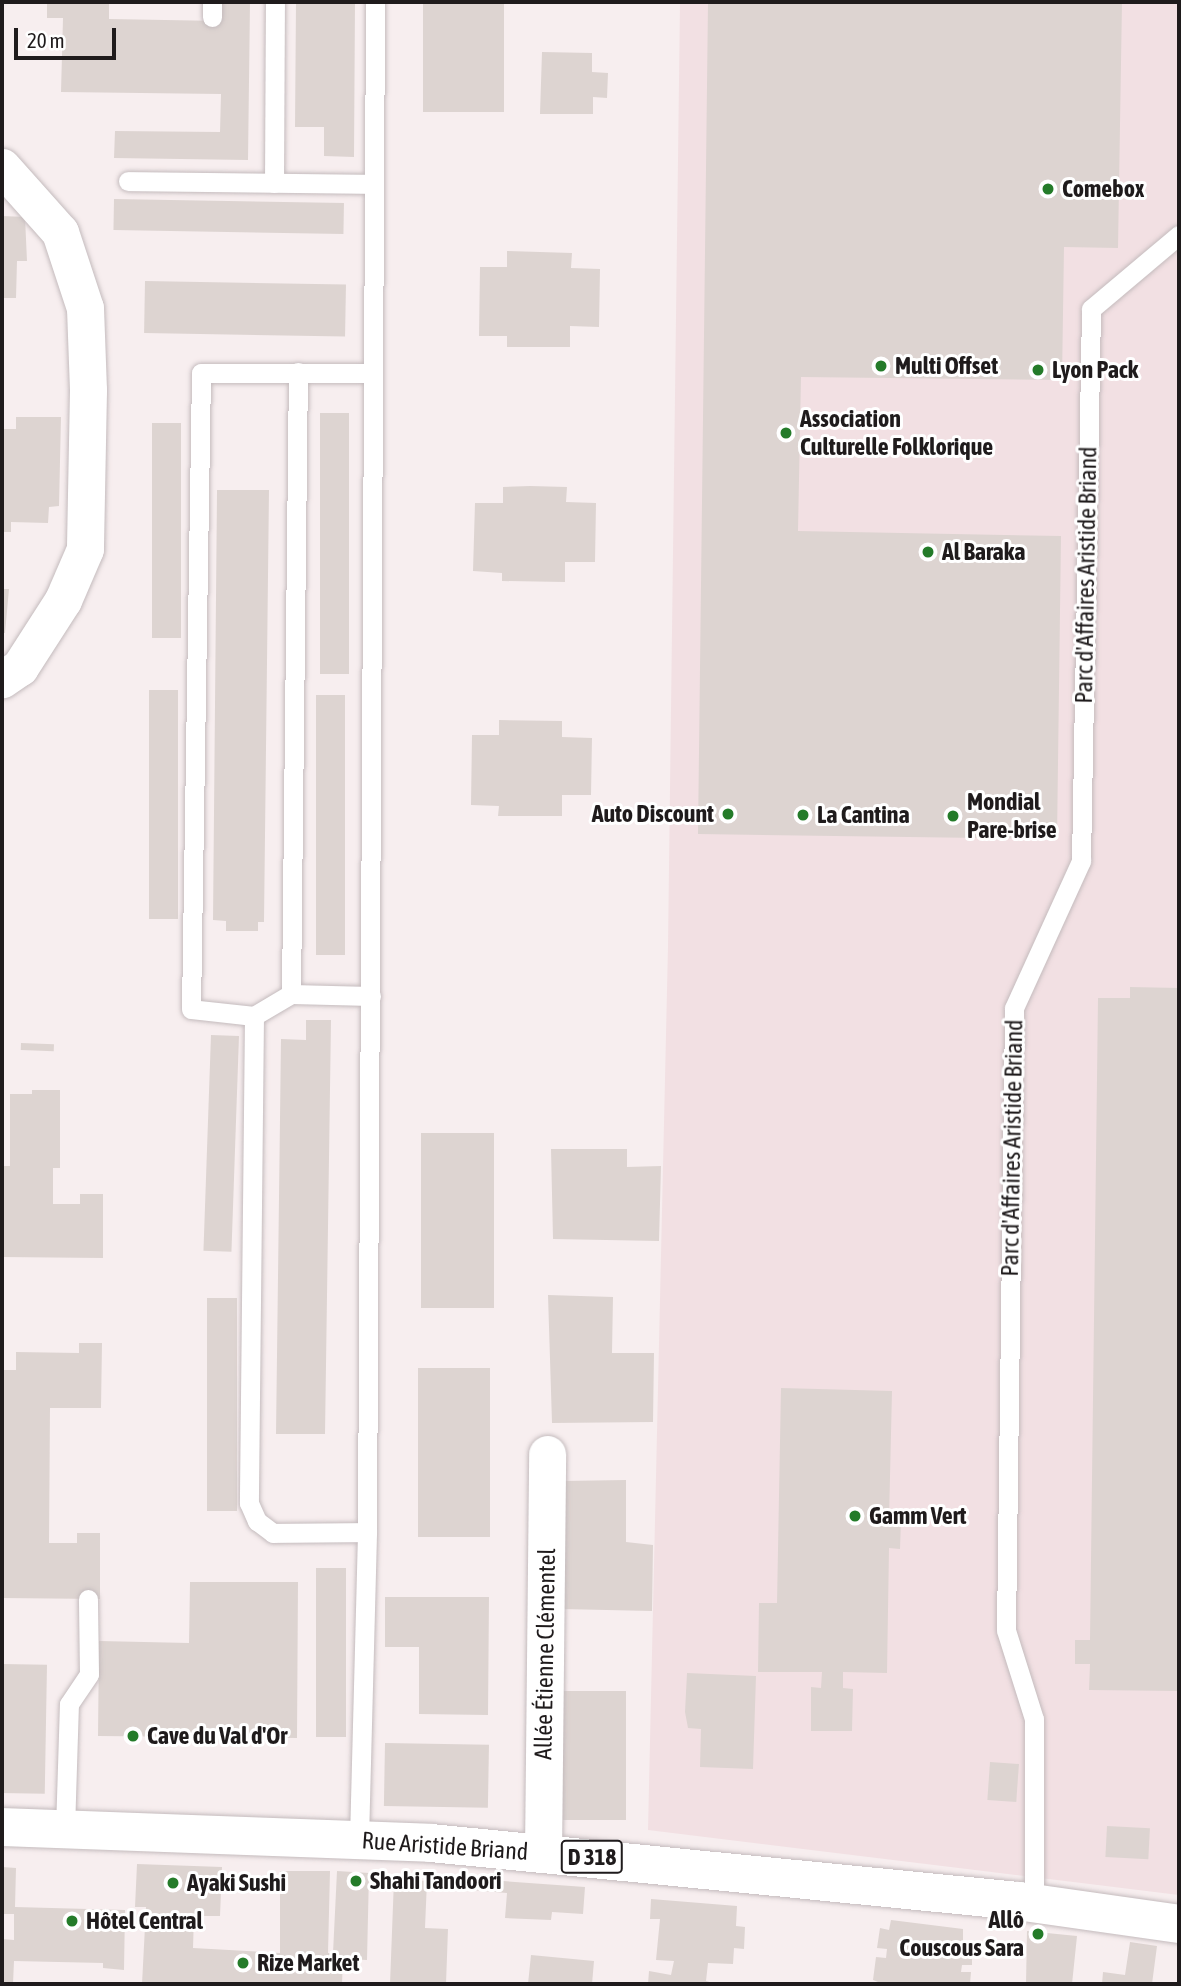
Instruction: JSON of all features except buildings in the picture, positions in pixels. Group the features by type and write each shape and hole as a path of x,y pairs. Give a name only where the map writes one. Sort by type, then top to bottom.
{"main road":[{"name":"Rue Aristide Briand","path":"2,1828 359,1839 543,1853 1034,1903 1179,1924"}],"street":[{"path":"2,167 60,232 85,308 88,390 85,549 63,600 20,667 2,680"},
{"name":"Allée Étienne Clémentel","path":"543,1853 547,1454"}],"lane":[{"path":"274,183 275,2"},
{"path":"359,1839 367,1532 375,2"},
{"path":"128,181 374,184"},
{"name":"Parc d'Affaires Aristide Briand","path":"1034,1903 1034,1719 1006,1630 1014,1008 1081,861 1091,309 1179,235"},
{"path":"291,995 298,372"},
{"path":"371,996 291,995 254,1016 191,1009 201,373 373,373"},
{"path":"254,1016 249,1503 257,1521 273,1533 367,1532"},
{"path":"65,1830 69,1704 89,1674 88,1599"}],"shaded area":[{"path":"680,2 1179,2 1179,1895 648,1830 668,946"}],"place":[{"name":"Comebox","path":"1048,189"},
{"name":"Multi Offset","path":"881,366"},
{"name":"Lyon Pack","path":"1038,370"},
{"name":"Association Culturelle Folklorique","path":"786,433"},
{"name":"Al Baraka","path":"928,552"},
{"name":"Auto Discount","path":"728,814"},
{"name":"La Cantina","path":"803,815"},
{"name":"Mondial Pare-brise","path":"953,816"},
{"name":"Gamm Vert","path":"855,1516"},
{"name":"Cave du Val d'Or","path":"133,1736"},
{"name":"Shahi Tandoori","path":"356,1881"},
{"name":"Ayaki Sushi","path":"173,1883"},
{"name":"Hôtel Central","path":"72,1921"},
{"name":"Allô Couscous Sara","path":"1038,1934"},
{"name":"Rize Market","path":"243,1963"}]}
